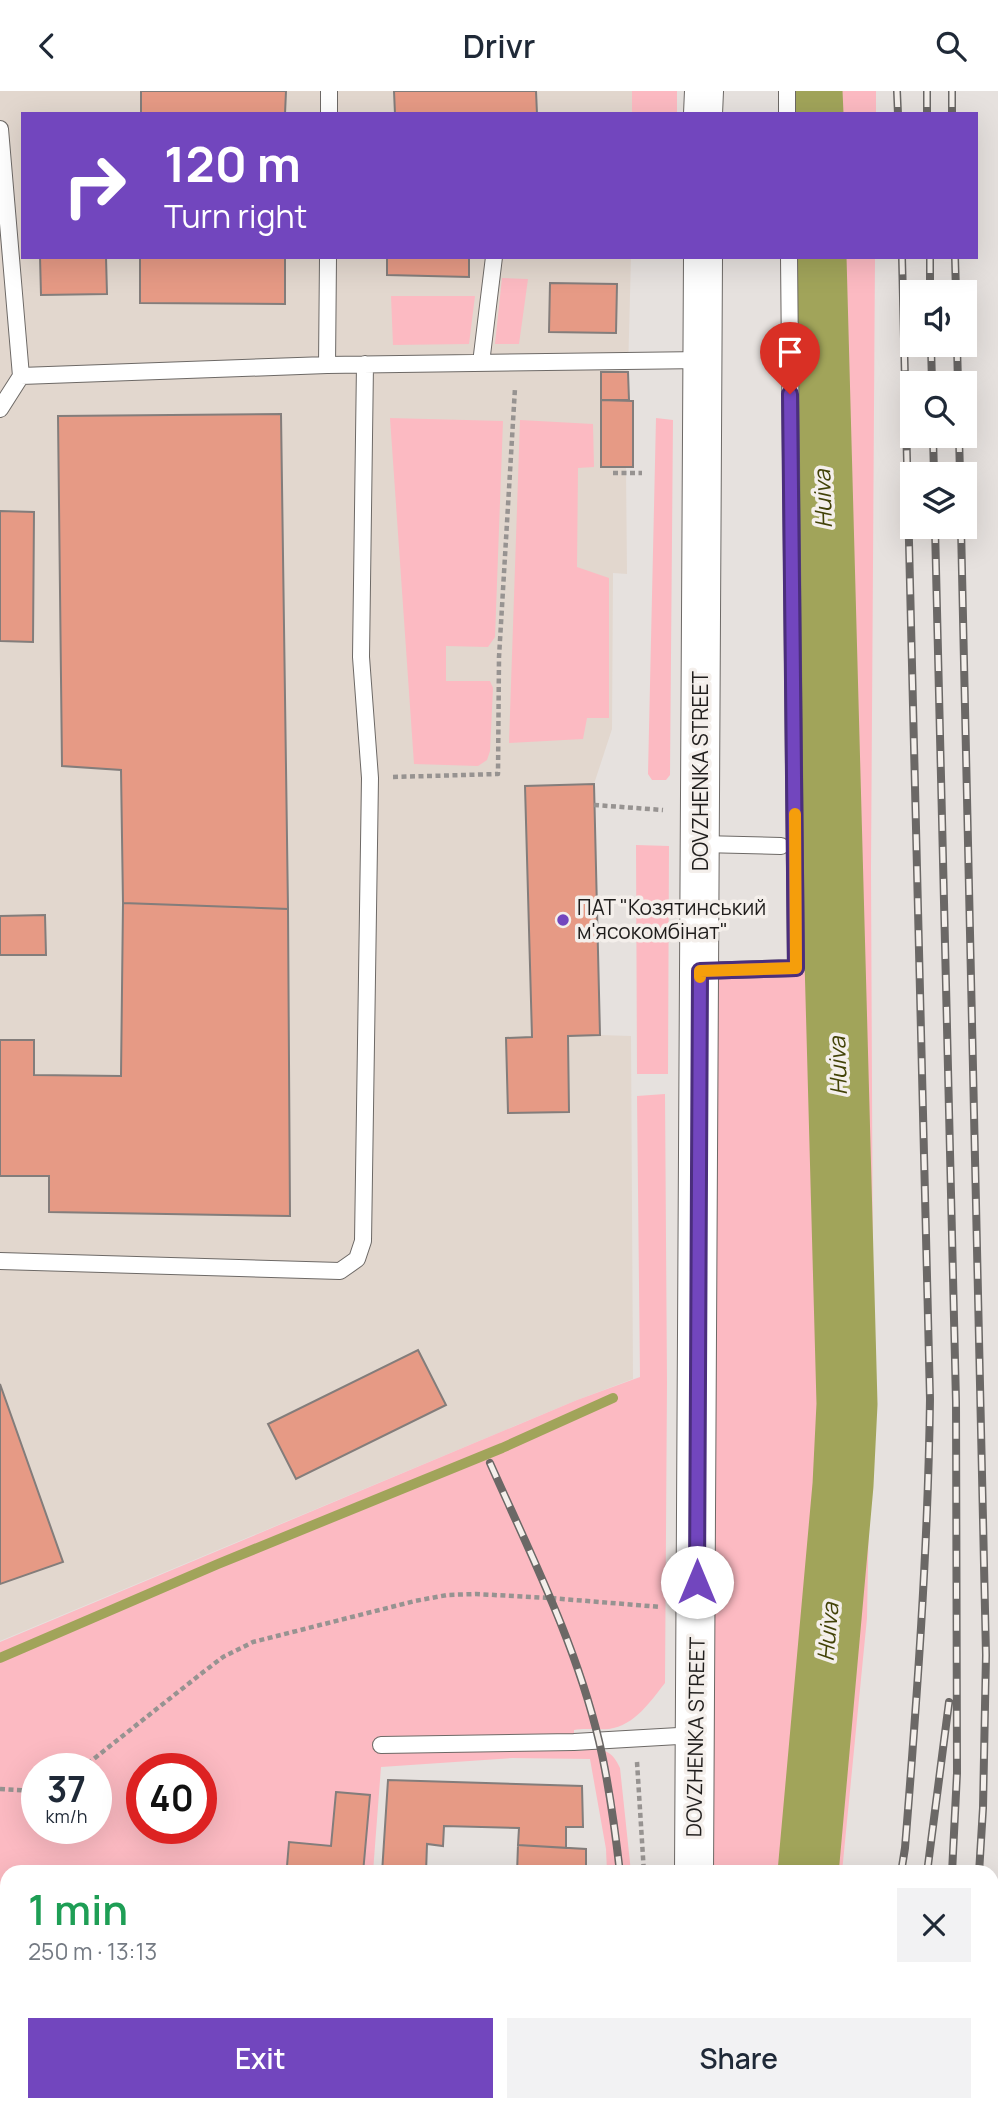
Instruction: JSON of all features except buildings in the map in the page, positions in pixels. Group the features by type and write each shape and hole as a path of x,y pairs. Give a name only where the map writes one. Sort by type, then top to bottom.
{"street":[{"path":"704,112 705,91"},
{"name":"DOVZHENKA STREET","path":"694,1865 704,259"}],"lane":[{"path":"329,91 329,112"},
{"path":"787,91 787,112"},
{"path":"0,129 6,269 21,376 0,409"},
{"path":"327,365 328,259"},
{"path":"481,363 494,259"},
{"path":"704,259 701,829 781,846"},
{"path":"700,971 796,968 789,259"},
{"path":"21,376 365,364 703,360"},
{"path":"0,1261 340,1271 357,1259 363,1241 370,778 361,657 365,364"},
{"path":"381,1745 574,1742 696,1735"}],"path":[{"path":"370,778 498,774 499,657 517,362"},
{"path":"613,473 642,473"},
{"path":"101,1753 202,1673 238,1649 253,1642 357,1615 415,1601 475,1594 697,1609"},
{"path":"640,1737 636,1766 643,1865"},
{"path":"0,1789 21,1790"}],"shaded area":[{"path":"0,91 632,91 632,112 21,112 21,259 631,259 628,372 629,400 633,401 633,467 626,468 627,574 613,573 612,729 594,784 600,1035 631,1036 633,1379 0,1641"},
{"path":"632,91 677,91 677,112 632,112"},
{"path":"787,91 876,91 876,112 787,112"},
{"path":"789,259 875,259 871,868 873,1306 867,1618 843,1865 694,1865 700,971 796,968"},
{"path":"502,278 528,279 519,344 495,344"},
{"path":"391,296 475,296 469,344 393,345"},
{"path":"390,418 503,421 495,637 488,647 446,646 446,681 490,681 493,688 490,751 487,760 478,766 414,764"},
{"path":"656,418 673,420 670,775 666,780 652,780 648,774"},
{"path":"520,420 593,424 594,467 578,468 577,567 609,578 609,718 587,718 583,739 509,743"},
{"path":"636,845 669,846 668,1074 637,1074"},
{"path":"665,1094 665,1683 641,1712 627,1723 609,1729 574,1730 574,1751 601,1750 611,1755 620,1768 630,1865 607,1865 590,1759 512,1758 381,1767 374,1865 0,1865 0,1642 577,1400 640,1377 637,1096"}],"waterway":[{"name":"Huiva","path":"812,91 813,112"},
{"name":"Huiva","path":"809,1865 843,1485 847,1404 816,259"},
{"path":"0,1658 218,1564 502,1448 613,1398"}],"railway":[{"path":"897,91 898,112"},
{"path":"927,91 927,112"},
{"path":"952,91 952,112"},
{"path":"902,259 930,1399 921,1623 902,1865"},
{"path":"930,259 930,280"},
{"path":"955,259 956,280"},
{"path":"931,357 932,371"},
{"path":"957,357 958,371"},
{"path":"933,448 934,462"},
{"path":"959,448 960,462"},
{"path":"935,539 956,1402 957,1773 952,1865"},
{"path":"961,539 986,1655 979,1865"},
{"path":"490,1463 551,1599 578,1669 606,1774 619,1865"},
{"path":"928,1865 949,1702"}],"slow traffic":[{"path":"700,977 700,971 796,968 795,814"}],"place":[{"name":"ПАТ \"Козятинський м'ясокомбінат\"","path":"563,920"}],"route":[{"path":"697,1582 700,971 796,968 790,394"}]}
